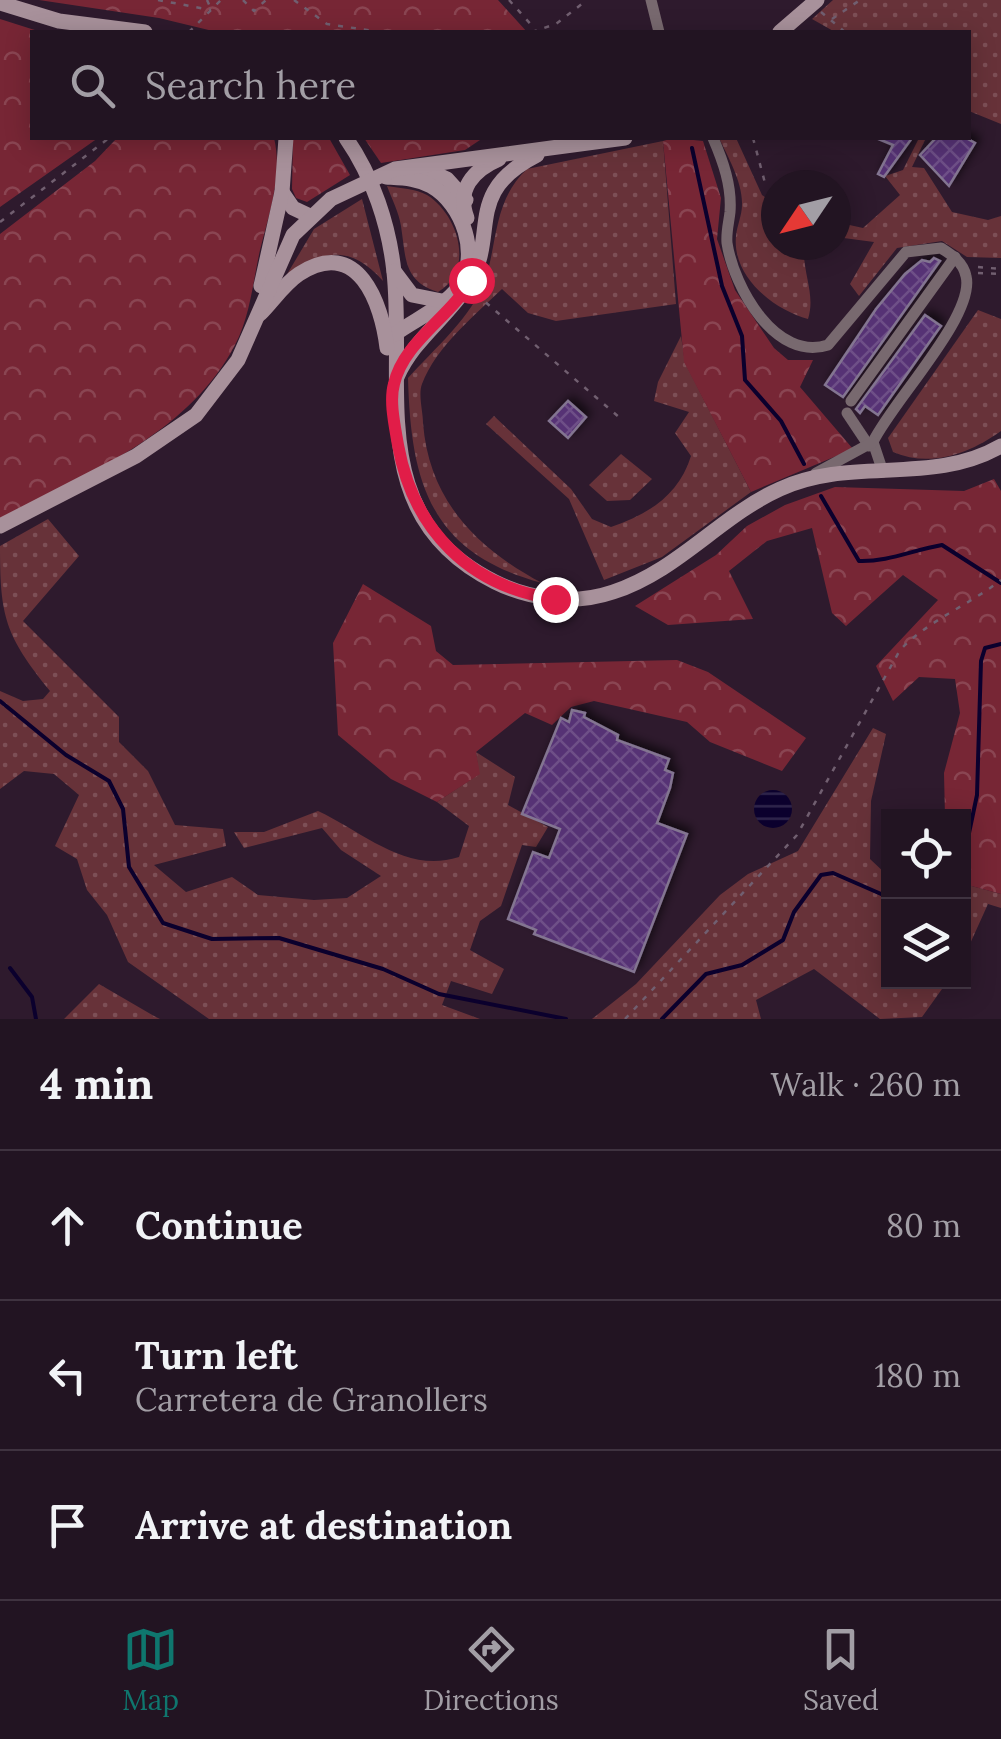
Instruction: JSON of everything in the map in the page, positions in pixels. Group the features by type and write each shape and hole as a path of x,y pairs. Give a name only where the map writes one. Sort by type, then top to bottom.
{"main road":[{"path":"782,30 817,0"},
{"path":"0,3 59,21 129,30"},
{"path":"255,318 282,192 286,140"},
{"path":"0,526 136,456 186,424 230,372 284,253 310,216 331,199 416,173 612,140"},
{"path":"349,142 376,184 394,270 393,385"},
{"path":"462,194 554,149"},
{"path":"396,334 460,283 468,251 469,224 462,194 479,170 502,157"},
{"path":"416,173 462,194 480,236"},
{"path":"416,173 456,210 468,251"},
{"path":"393,385 413,349 467,287 480,253 480,236 490,203 506,175"},
{"path":"282,192 293,208 310,216"},
{"path":"255,318 290,281 311,267 333,265 358,273 379,302 400,458 425,522 476,572 536,596 590,598 630,586 683,557 757,501 802,481 958,466 1001,446"},
{"path":"394,270 412,295 442,301"}],"street":[{"path":"652,0 659,30"},
{"path":"714,140 730,192 726,238 730,256 746,291 784,342 811,350 828,344 906,252 941,248 961,266 966,294 961,310 871,444 802,481"},
{"path":"882,472 849,407 961,266"}],"path":[{"path":"158,0 211,10"},
{"path":"207,0 211,10"},
{"path":"192,30 222,0"},
{"path":"243,0 254,11 266,0"},
{"path":"294,0 326,24 366,30"},
{"path":"509,0 533,30"},
{"path":"537,30 556,24 587,0"},
{"path":"843,30 829,20 860,0"},
{"path":"0,222 106,140"},
{"path":"754,140 762,170"},
{"path":"961,266 1001,272"},
{"path":"467,287 620,418"},
{"path":"625,1019 798,836 900,650 923,630 965,608 1001,580"}],"shaded area":[{"path":"833,0 1001,0 1001,124 971,112 971,30 831,30 812,19"},
{"path":"720,140 737,140 761,193 761,260 805,260 808,319 769,300 741,265 736,236 742,209 740,188"},
{"path":"918,140 925,140 912,167 924,168 952,212 988,220 1001,216 1001,258 967,257 942,241 897,248 859,296 850,284 874,242 851,239 851,225 863,228 900,195 885,176 903,170"},
{"path":"663,141 676,304 556,321 528,313 502,289 446,345 422,384 427,451 446,498 460,519 496,554 542,583 504,570 474,553 451,533 434,509 414,450 408,378 462,319 479,293 502,208 527,169"},
{"path":"387,186 427,195 438,204 454,229 459,257 456,271 438,292 418,282 408,267 400,221"},
{"path":"362,199 383,281 360,261 337,255 313,260 286,276 314,229"},
{"path":"978,310 1001,319 1001,431 949,456 921,459 893,452 888,438"},
{"path":"681,336 685,363 751,492 662,557 604,580 569,499 486,424 494,416 571,489 592,519 611,527 625,522 650,509 670,492 691,456 675,433 689,412 654,401 658,382"},
{"path":"621,454 652,479 630,500 607,501 589,485"},
{"path":"48,519 79,556 23,621 119,717 119,742 148,771 175,825 223,829 226,846 154,865 186,892 232,877 258,895 314,900 347,898 381,876 341,850 322,828 244,848 234,832 264,832 318,811 403,856 440,861 459,857 469,826 437,802 479,774 476,752 515,777 508,805 548,827 536,847 522,845 501,906 480,921 470,950 504,969 492,994 451,981 442,1005 480,1019 209,1019 128,962 107,915 87,890 77,859 55,846 79,795 54,774 24,771 0,789 0,691 23,701 43,699 50,691 23,655 8,624 1,591 0,546"},
{"path":"873,728 886,734 871,801 870,859 881,869 881,989 942,989 922,1017 880,1019 814,969 756,1000 761,1019 592,1019 636,984 720,895 748,874 798,851"},
{"path":"773,790 786,796 792,809 786,822 773,828 760,822 754,809 760,796"},
{"path":"971,886 1001,894 1001,908 988,904 971,942"},
{"path":"99,984 154,1016 160,1019 64,1019"}],"green space":[{"path":"39,0 498,0 525,30 209,30 159,18"},
{"path":"0,19 35,30 30,30 30,140 95,140 0,207"},
{"path":"115,140 274,140 274,194 244,323 215,376 163,428 100,468 0,519 0,234 95,161"},
{"path":"293,140 330,140 350,175 307,202 296,198 292,189"},
{"path":"365,140 480,140 465,150 381,163"},
{"path":"663,141 703,141 721,198 717,239 735,290 774,348 788,360 813,360 800,387 853,449 751,492 684,362"},
{"path":"994,479 1001,491 1001,894 971,886 971,809 945,809 944,773 960,713 955,679 919,677 893,701 876,666 938,600 903,575 846,626 832,613 812,528 767,541 729,571 753,619 668,625 635,606 716,555 747,526 785,505 835,487 964,491"},
{"path":"363,584 431,626 436,651 453,665 677,660 708,672 806,738 782,771 710,742 687,722 594,701 571,707 552,725 525,713 476,752 480,774 437,802 391,779 338,735 333,643"}],"building":[{"path":"881,140 911,140 884,177 878,174 893,145"},
{"path":"934,140 975,143 949,186 920,155"},
{"path":"934,258 940,261 843,397 825,385 876,309 905,274 922,260 930,262"},
{"path":"925,315 941,326 878,415 865,406 860,413 856,409"},
{"path":"568,401 586,417 568,438 549,421"},
{"path":"572,710 585,713 584,717 618,735 617,740 669,759 665,770 673,773 657,823 687,834 634,972 534,934 536,930 508,919 533,852 549,858 560,829 522,814 561,718 569,722"}],"waterway":[{"path":"692,148 722,286 742,336 745,380 781,421 804,464"},
{"path":"821,496 859,561 942,545 1001,583"},
{"path":"964,899 965,852 977,795 981,661 985,648 1001,644"},
{"path":"0,701 66,755 109,781 123,809 129,867 163,923 212,939 279,938 383,969 439,994 566,1019"},
{"path":"662,1019 706,974 742,965 783,940 794,912 821,875 833,873 881,894"},
{"path":"10,968 32,997 36,1019"}],"route":[{"path":"471,280 413,349 393,385 400,458 425,522 454,555 504,587 555,599"}]}
